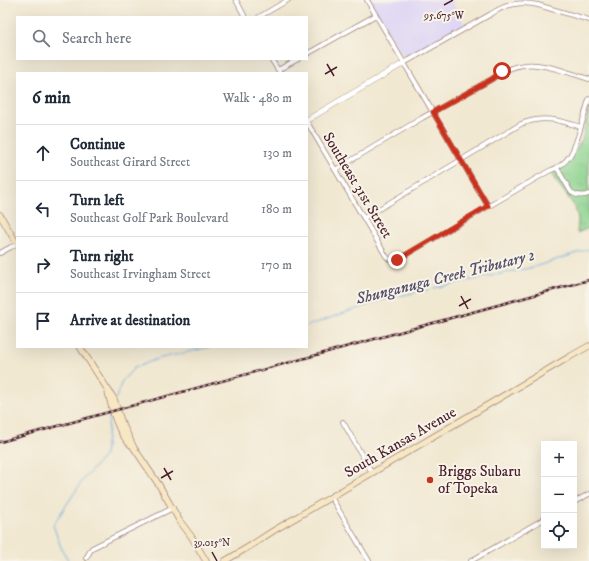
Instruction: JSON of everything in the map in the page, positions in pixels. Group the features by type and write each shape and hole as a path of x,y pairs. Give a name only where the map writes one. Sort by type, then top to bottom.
{"main road":[{"path":"0,215 16,242"},
{"name":"South Kansas Avenue","path":"225,561 273,531 589,346"},
{"path":"81,348 114,399 121,421 134,448 192,536 206,561"}],"street":[{"path":"236,0 244,16"},
{"path":"261,16 288,0"},
{"path":"367,0 488,206 549,171 557,168 566,160 574,148 589,99"},
{"path":"308,120 404,63 507,5 523,2 589,20"},
{"path":"308,53 376,14"},
{"path":"272,60 279,72 297,60"},
{"path":"335,170 492,79 502,71 515,66 537,64 589,79"},
{"path":"364,218 521,124 541,118 557,120 581,127"},
{"name":"Southeast 31st Street","path":"308,123 389,259 397,260 488,206"},
{"path":"557,168 571,192 579,196 589,194"},
{"path":"0,253 16,244"},
{"path":"342,422 372,473"},
{"path":"577,500 589,494"},
{"path":"331,497 369,561"},
{"path":"86,558 92,548 173,508"},
{"path":"471,561 541,522"}],"shaded area":[{"path":"369,0 451,0 466,26 405,59"}],"green space":[{"path":"589,109 589,228 577,233 578,219 575,207 551,174 567,163 582,140"}],"waterway":[{"name":"Shunganuga Creek Tributary 2","path":"308,326 382,300 534,267 589,249"},
{"name":"Shunganuga Creek Tributary 2","path":"116,398 122,381 134,368 157,359 206,348"},
{"name":"Shunganuga Creek Tributary 2","path":"69,561 62,550 53,525 83,480 105,455 109,418 111,413"}],"railway":[{"path":"0,442 589,280"}],"place":[{"name":"Briggs Subaru of Topeka","path":"430,480"}],"route":[{"path":"397,260 488,206 433,112 492,79 502,71"}]}
